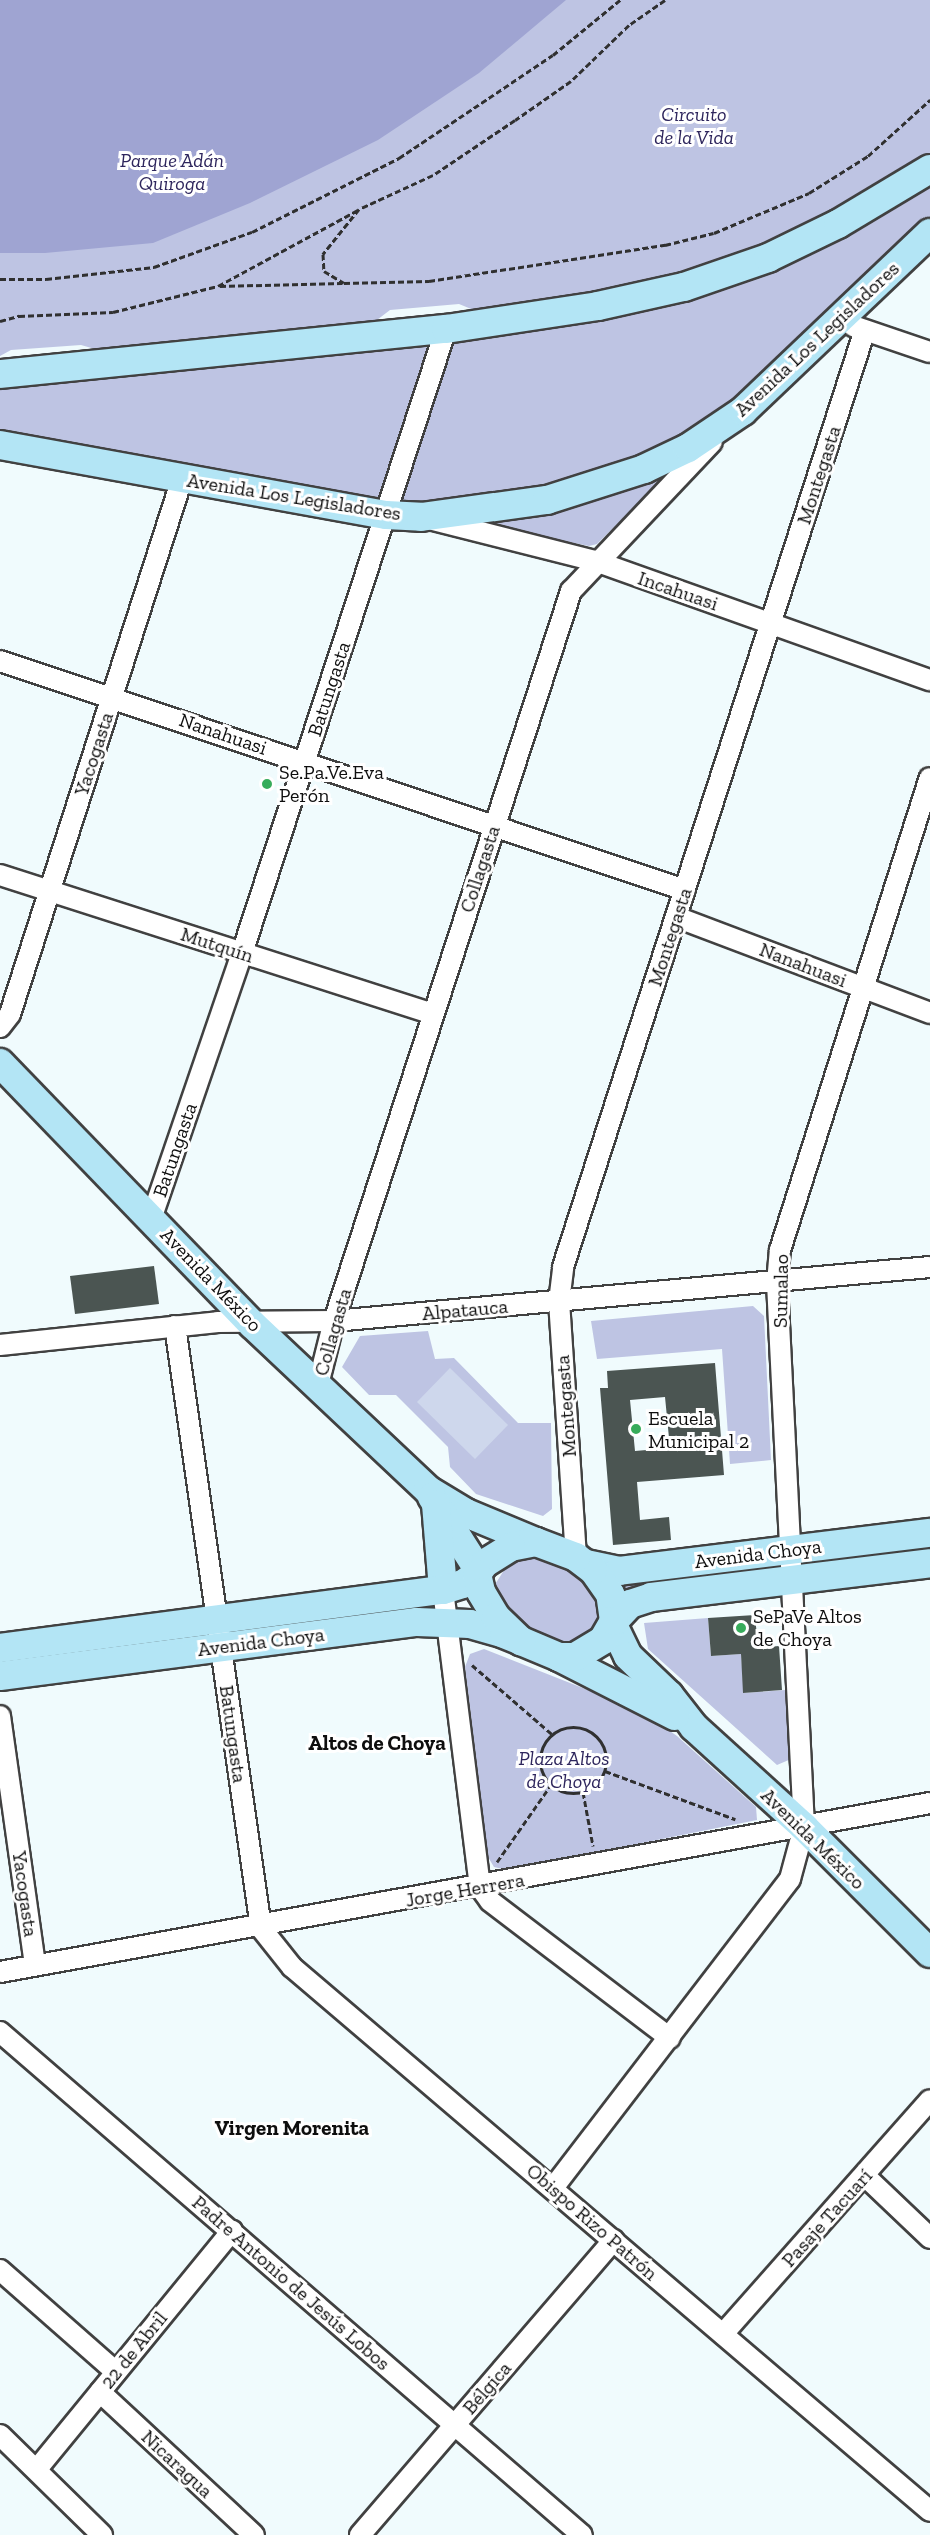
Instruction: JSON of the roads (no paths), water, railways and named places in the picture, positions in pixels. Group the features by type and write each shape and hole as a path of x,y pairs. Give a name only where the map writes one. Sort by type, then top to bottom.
{"main road":[{"path":"0,374 446,329 598,306 684,287 798,243 930,169"},
{"name":"Avenida Los Legisladores","path":"0,445 386,515 421,518 547,500 600,485 688,447 743,411 930,233"},
{"name":"Avenida México","path":"0,1063 252,1324 432,1496 478,1573"},
{"path":"432,1496 443,1590"},
{"name":"Avenida México","path":"432,1496 536,1542"},
{"name":"Avenida Choya","path":"581,1561 619,1571 930,1533"},
{"path":"536,1542 581,1561 610,1594 613,1623 591,1650 559,1657 521,1641 490,1610 478,1573 511,1547 536,1542"},
{"name":"Avenida Choya","path":"613,1623 630,1604 651,1597 930,1563"},
{"name":"Avenida Choya","path":"0,1676 443,1590 463,1584 478,1573"},
{"name":"Avenida Choya","path":"0,1648 417,1622 448,1634 490,1629 521,1641"},
{"name":"Avenida México","path":"613,1623 628,1656 694,1727 804,1827 930,1953"},
{"name":"Avenida México","path":"559,1657 694,1727"}],"street":[{"path":"838,321 930,352"},
{"name":"Batungasta","path":"151,1219 242,953 446,329"},
{"name":"Montegasta","path":"581,1561 559,1302 563,1267 866,330"},
{"name":"Collagasta","path":"318,1386 334,1321 571,591 595,561 743,411"},
{"name":"Yacogasta","path":"0,1027 10,1014 182,479"},
{"name":"Incahuasi","path":"421,518 595,561 930,680"},
{"name":"Nanahuasi","path":"0,661 305,761 685,890"},
{"name":"Sumalao","path":"553,2188 790,1879 804,1827 777,1283 780,1250 930,778"},
{"name":"Mutquín","path":"0,875 433,1014"},
{"name":"Nanahuasi","path":"676,917 930,1013"},
{"name":"Alpatauca","path":"0,1345 218,1322 252,1324 334,1321 777,1283 930,1267"},
{"name":"Batungasta","path":"175,1326 261,1928"},
{"path":"443,1590 480,1887 489,1901 670,2038"},
{"name":"Yacogasta","path":"0,1716 35,1965"},
{"name":"Jorge Herrera","path":"0,1972 261,1928 930,1803"},
{"name":"Obispo Rizo Patrón","path":"261,1928 292,1967 930,2511"},
{"name":"Padre Antonio de Jesús Lobos","path":"0,2032 582,2535"},
{"name":"Pasaje Tacuarí","path":"723,2334 930,2100"},
{"path":"865,2176 930,2238"},
{"name":"22 de Abril","path":"37,2469 232,2231"},
{"name":"Bélgica","path":"360,2535 614,2240"},
{"path":"0,2270 116,2372"},
{"name":"Nicaragua","path":"100,2392 254,2535"},
{"path":"0,2434 102,2535"}],"place":[{"name":"Se.Pa.Ve.Eva Perón","path":"267,784"},
{"name":"Escuela Municipal 2","path":"636,1429"},
{"name":"SePaVe Altos de Choya","path":"741,1628"}],"district":[{"name":"Altos de Choya","path":"377,1743"},
{"name":"Virgen Morenita","path":"292,2128"}],"park label":[{"name":"Circuito de la Vida","path":"694,126"},
{"name":"Parque Adán Quiroga","path":"172,172"},
{"name":"Plaza Altos de Choya","path":"564,1770"}]}
